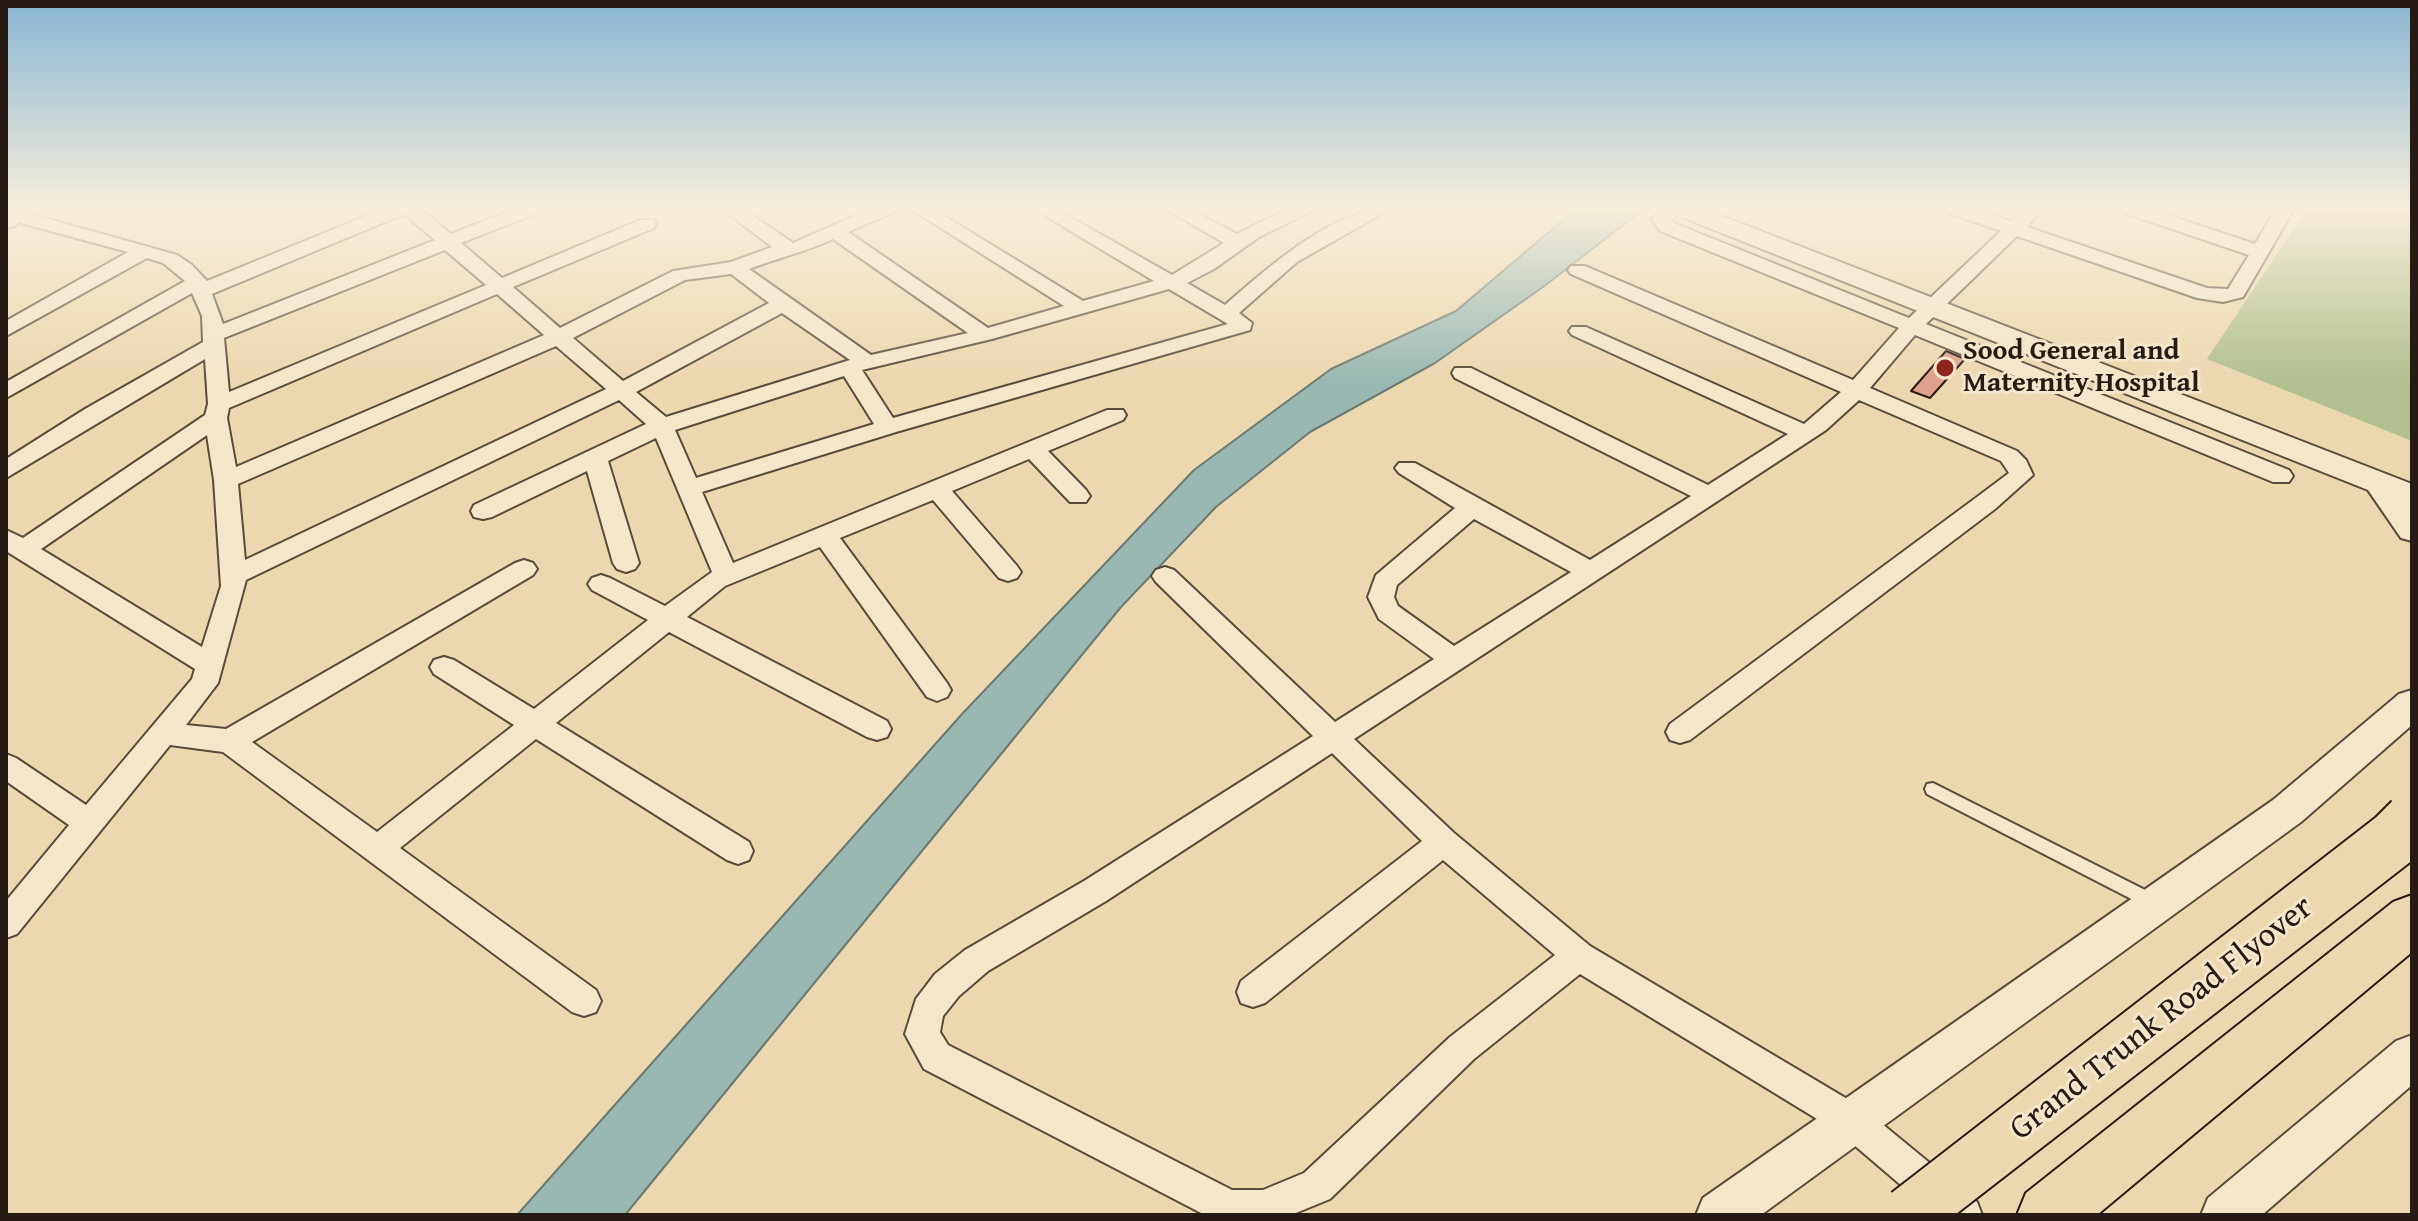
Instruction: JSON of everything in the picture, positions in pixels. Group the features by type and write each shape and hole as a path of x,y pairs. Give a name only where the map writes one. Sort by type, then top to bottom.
{"highway":[{"name":"Grand Trunk Road Flyover","path":"1909,1215 2394,839 2412,821"},
{"path":"2048,1215 2412,919"}],"street":[{"path":"6,330 119,266"},
{"path":"6,924 204,683 234,586 212,316 199,287 177,266"},
{"path":"6,391 199,287 253,266"},
{"path":"6,470 214,340 390,266"},
{"path":"478,266 662,426 726,576"},
{"path":"210,665 15,544 218,411 548,266"},
{"path":"226,480 560,336 680,275 738,266"},
{"path":"884,266 985,335"},
{"path":"1013,266 1081,308"},
{"path":"689,488 888,427 1243,326 1145,266"},
{"path":"483,511 662,426 858,365 985,335 1172,282 1206,266"},
{"path":"1226,314 1281,266"},
{"path":"1791,266 1931,310"},
{"path":"1823,266 2289,452 2412,496"},
{"path":"1843,266 1931,310"},
{"path":"1579,956 1462,1048 1317,1186 1263,1208 1230,1208 936,1057 924,1047 920,1034 922,1021 939,992 980,958 1095,891 1818,425 1977,266"},
{"path":"2126,266 2213,295 2236,293 2252,266"},
{"path":"735,267 858,365 888,427"},
{"path":"1578,270 2009,456 2018,465 2021,475 1680,732"},
{"path":"233,576 622,390 783,304"},
{"path":"1579,331 1805,433"},
{"path":"1463,373 1709,495"},
{"path":"377,849 716,580 1115,415"},
{"path":"1033,449 1078,496"},
{"path":"2289,452 2412,477"},
{"path":"595,458 626,563"},
{"path":"1407,468 1591,572"},
{"path":"2379,483 2412,530"},
{"path":"937,489 1008,572"},
{"path":"1454,660 1388,612 1381,597 1385,581 1472,507"},
{"path":"824,535 937,690"},
{"path":"230,741 524,569"},
{"path":"1165,576 1443,842 1579,956 1852,1121 1964,1215"},
{"path":"601,584 877,729"},
{"path":"444,667 738,851"},
{"path":"1720,1215 2287,811 2412,704"},
{"path":"163,733 230,741 584,1001"},
{"path":"6,766 89,823"},
{"path":"1253,992 1443,842"},
{"path":"2225,1215 2412,1056"}],"lane":[{"path":"1933,789 2156,904"}],"green space":[{"path":"2269,266 2412,266 2412,441 2207,359"}],"water":[{"path":"1509,266 1570,266 1435,363 1310,432 1216,507 1121,607 625,1215 517,1215 962,714 1194,470 1331,369 1456,311"}],"building":[{"path":"1946,351 1965,359 1930,398 1911,391"}],"place":[{"name":"Sood General and Maternity Hospital","path":"1945,368"}]}
